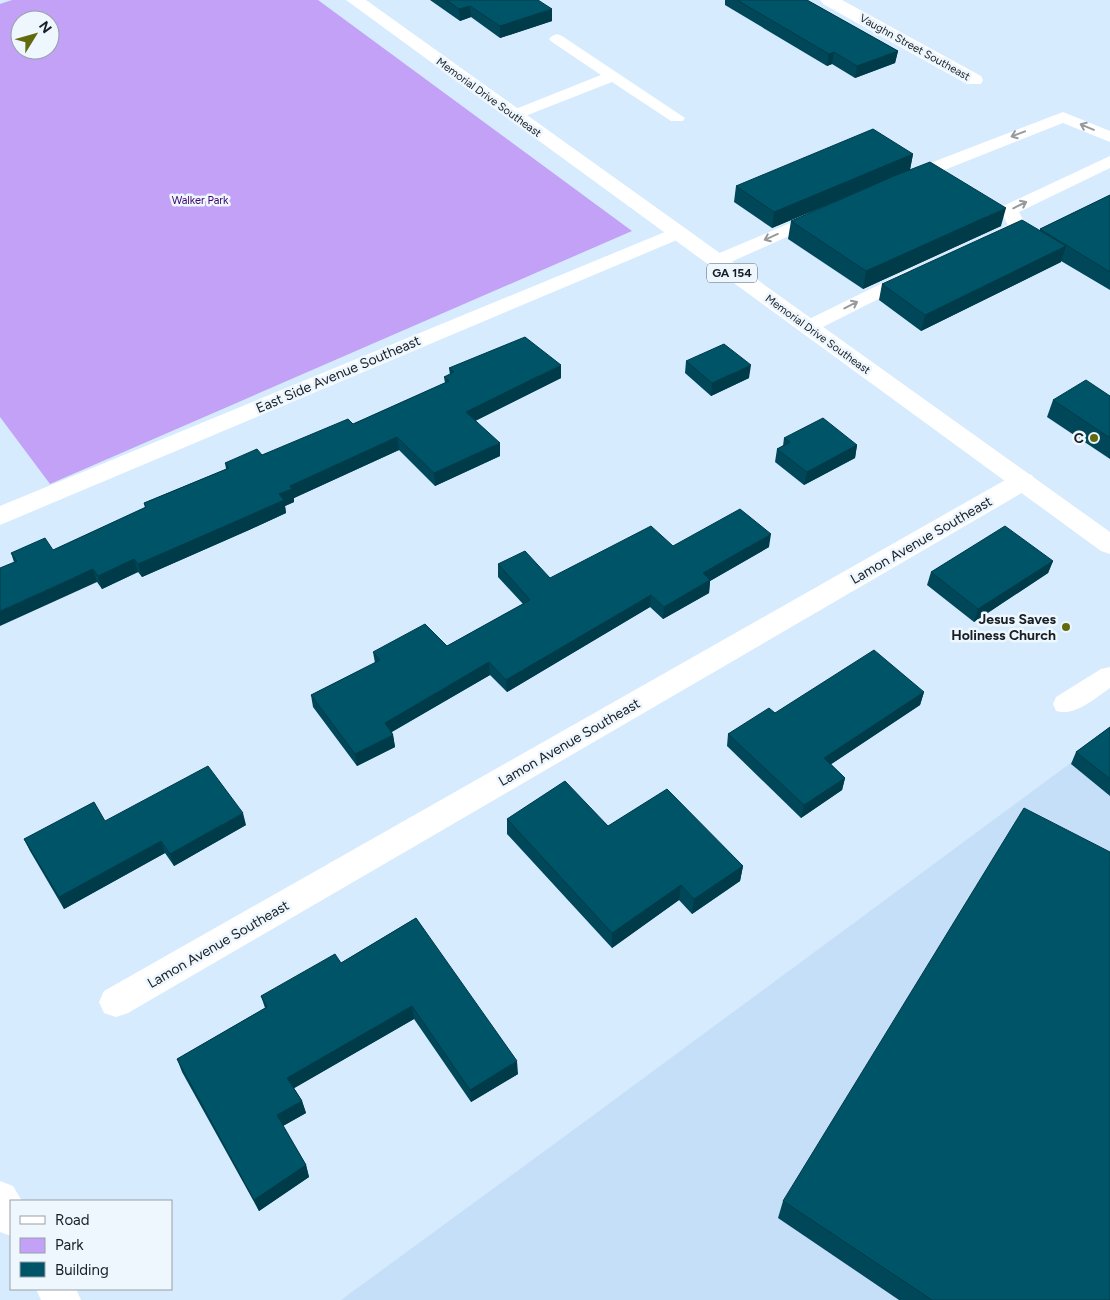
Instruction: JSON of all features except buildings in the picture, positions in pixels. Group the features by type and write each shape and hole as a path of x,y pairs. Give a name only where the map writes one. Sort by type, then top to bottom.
{"main road":[{"name":"Memorial Drive Southeast","path":"355,0 1109,543"},
{"name":"Vaughn Street Southeast","path":"829,0 974,80"},
{"name":"East Side Avenue Southeast","path":"0,516 677,233"},
{"name":"Lamon Avenue Southeast","path":"116,1002 1023,481"},
{"path":"0,1199 10,1216"}],"lane":[{"path":"557,39 677,118"},
{"path":"514,115 613,76"},
{"path":"892,184 1063,117 1110,137"},
{"path":"978,247 1018,226 1009,210 1110,161"},
{"path":"716,261 831,211"},
{"path":"808,327 922,270"},
{"path":"1064,704 1110,676"}],"shaded area":[{"path":"1110,734 1110,1300 341,1300 561,1139"}],"green space":[{"name":"Walker Park","path":"12,0 318,0 632,231 50,484 0,417 0,4"}],"place":[{"name":"C","path":"1094,438"},
{"name":"Jesus Saves Holiness Church","path":"1066,627"}]}
